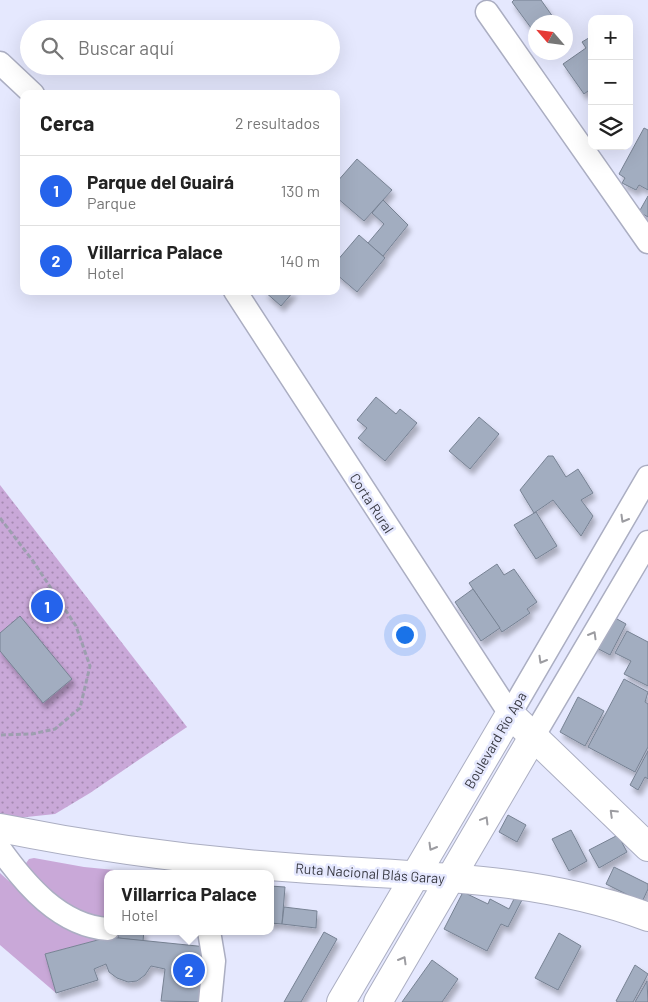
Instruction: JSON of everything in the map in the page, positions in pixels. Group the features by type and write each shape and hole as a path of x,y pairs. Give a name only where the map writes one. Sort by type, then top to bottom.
{"main road":[{"path":"510,714 648,847"},
{"name":"Boulevard Río Apa","path":"341,1002 510,714"},
{"path":"378,1002 533,737"},
{"name":"Ruta Nacional Blás Garay","path":"0,828 215,868 265,870"},
{"name":"Ruta Nacional Blás Garay","path":"274,870 499,881 612,904 648,917"}],"street":[{"path":"486,12 648,242"},
{"path":"0,63 29,90"},
{"name":"Corta Rural","path":"238,295 510,714"},
{"name":"Boulevard Río Apa","path":"510,714 648,477"},
{"path":"533,737 648,542"},
{"path":"0,849 23,880 41,898 74,919 104,928"},
{"path":"210,935 214,961 210,1002"}],"path":[{"path":"0,518 33,561 76,626 90,666 80,708 55,729 32,734 0,735"}],"shaded area":[{"path":"0,485 187,727 90,793 55,814 17,818 0,814"},
{"path":"34,858 84,867 114,870 104,870 104,919 65,906 24,866 29,859"},
{"path":"0,873 35,905 109,937 45,954 56,993 0,945"}],"building":[{"path":"514,0 541,0 552,15 528,15 528,24 512,2"},
{"path":"588,38 588,91 584,94 563,64 569,60 573,60 573,57 586,48 582,42"},
{"path":"644,128 648,130 648,190 639,185 636,190 622,183 625,178 619,174"},
{"path":"357,159 392,190 364,221 340,200 340,178"},
{"path":"648,196 648,217 639,212"},
{"path":"383,200 408,225 383,256 368,243 384,224 372,213"},
{"path":"359,235 385,258 357,292 340,277 340,257"},
{"path":"269,295 291,295 281,306"},
{"path":"376,397 396,414 400,409 417,423 385,461 358,438 367,428 357,420"},
{"path":"479,417 499,434 470,469 449,451"},
{"path":"548,456 553,456 566,477 578,469 593,493 581,500 593,516 581,536 553,500 534,513 520,490"},
{"path":"536,512 557,546 536,559 514,525"},
{"path":"497,564 504,575 514,569 537,602 527,609 530,613 502,632 469,583"},
{"path":"473,589 500,628 481,641 455,602"},
{"path":"608,614 626,624 610,655 591,645"},
{"path":"20,616 72,679 43,703 0,651 0,633"},
{"path":"627,631 648,642 648,686 624,674 631,661 615,653"},
{"path":"624,679 648,692 645,702 648,704 648,747 635,772 588,747"},
{"path":"578,697 604,711 585,746 560,732"},
{"path":"648,751 648,779 645,777 638,790 630,785"},
{"path":"508,815 526,825 517,842 499,832"},
{"path":"571,830 587,861 569,871 552,839"},
{"path":"618,835 627,852 599,868 589,850"},
{"path":"614,867 648,884 648,889 642,902 606,884"},
{"path":"274,886 285,887 282,924 274,923"},
{"path":"463,892 488,904 490,899 509,909 515,897 522,900 508,927 501,924 487,951 444,929"},
{"path":"284,907 317,911 316,928 282,924"},
{"path":"324,932 337,939 301,1002 284,1002"},
{"path":"559,933 581,946 558,990 535,978"},
{"path":"118,935 144,935 143,941 118,938"},
{"path":"109,937 207,947 210,1002 161,1001 165,969 151,966 145,975 137,981 128,982 117,978 109,972 106,964 94,969 98,980 56,993 45,954"},
{"path":"432,960 458,979 442,1002 402,1002"},
{"path":"635,965 648,974 633,1002 618,1002 616,1001"},
{"path":"647,981 648,1002 635,1002"}],"place":[{"name":"Parque del Guairá","path":"47,606"},
{"name":"Villarrica Palace","path":"189,970"}]}
